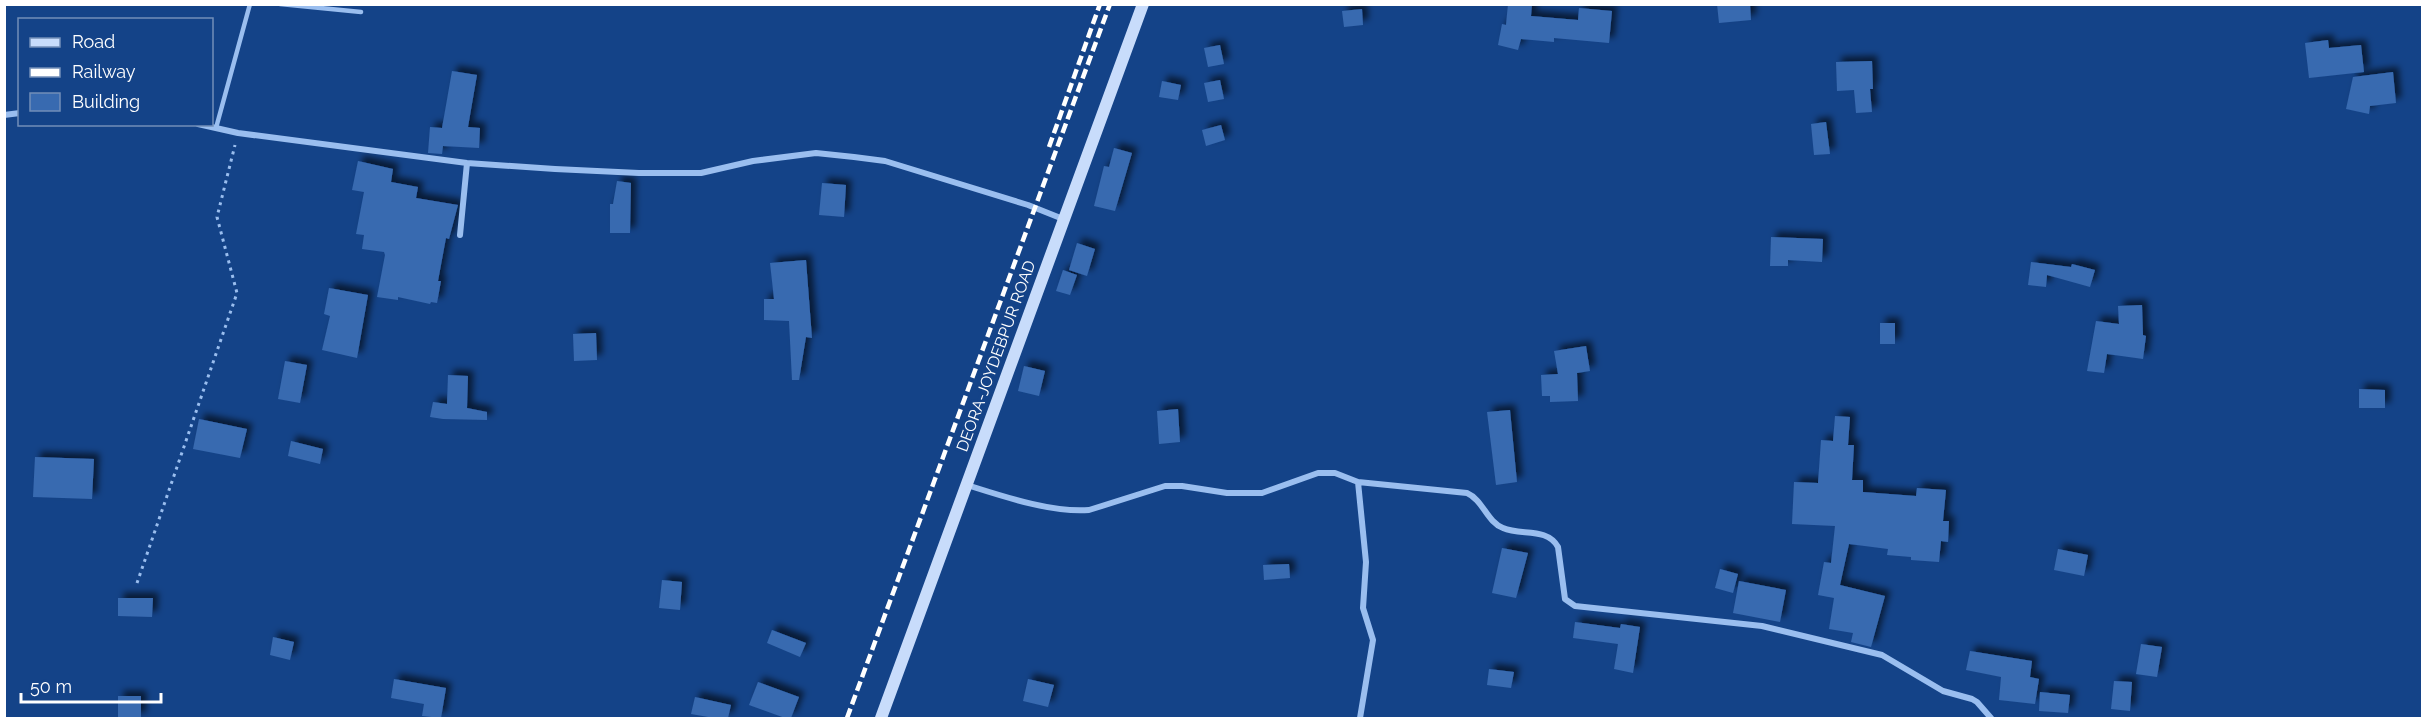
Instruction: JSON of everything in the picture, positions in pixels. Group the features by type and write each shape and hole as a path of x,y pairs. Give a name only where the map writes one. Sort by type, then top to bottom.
{"street":[{"name":"DEORA-JOYDEBPUR ROAD","path":"881,718 1143,4"},
{"path":"207,126 238,133 467,163 639,173 701,173 753,161 816,153 885,161 1028,205 1063,219"},
{"path":"460,236 467,163"},
{"path":"968,485 1015,500 1078,511 1089,510 1173,485 1243,494 1262,493 1318,473 1335,473 1358,482 1467,492 1473,495 1498,526 1548,536 1558,548 1565,598 1575,606 1762,626 1882,655 1943,691 1971,699 1991,718"},
{"path":"1358,482 1366,562 1363,608 1373,640 1360,718"}],"lane":[{"path":"216,128 250,4"},
{"path":"280,4 361,12"}],"path":[{"path":"136,583 237,293 217,217 238,133"}],"building":[{"path":"1508,4 1532,4 1531,16 1578,20 1579,8 1612,11 1609,43 1554,38 1554,42 1521,39 1518,50 1498,45 1502,24 1506,25"},
{"path":"1717,4 1750,4 1751,20 1719,23"},
{"path":"1362,9 1363,25 1344,27 1342,11"},
{"path":"2328,40 2329,48 2361,45 2364,72 2309,78 2305,43"},
{"path":"1220,45 1224,64 1208,67 1204,48"},
{"path":"1872,61 1873,89 1870,89 1872,112 1856,113 1854,90 1837,91 1836,62"},
{"path":"452,71 477,75 468,127 480,128 479,148 443,146 442,154 428,153 430,127 442,128"},
{"path":"2393,72 2396,103 2370,106 2369,114 2346,109 2353,77"},
{"path":"1220,80 1224,99 1208,102 1204,83"},
{"path":"1162,81 1181,85 1178,100 1159,97"},
{"path":"1826,122 1830,154 1814,155 1811,124"},
{"path":"1221,125 1225,140 1206,146 1202,130"},
{"path":"1114,148 1132,153 1115,211 1094,206 1104,166 1109,167"},
{"path":"358,161 393,169 391,182 418,187 416,198 458,205 449,239 446,238 438,281 441,281 437,303 431,302 430,304 398,297 398,300 377,297 385,255 384,252 362,249 364,235 356,234 364,192 352,190"},
{"path":"617,181 631,183 630,233 610,233 610,204 613,204"},
{"path":"822,183 846,185 844,217 819,215"},
{"path":"1771,237 1823,239 1822,262 1788,260 1788,266 1770,266"},
{"path":"1077,243 1095,249 1087,276 1069,270"},
{"path":"806,260 812,338 806,337 799,380 792,380 789,321 764,320 764,299 774,299 770,263"},
{"path":"2031,262 2071,267 2072,264 2095,270 2090,287 2047,275 2046,287 2028,285"},
{"path":"1063,270 1077,275 1070,295 1056,291"},
{"path":"329,288 368,295 357,358 322,350 330,316 324,314"},
{"path":"2142,305 2143,335 2146,336 2143,359 2107,354 2104,373 2087,371 2096,321 2119,324 2118,306"},
{"path":"1880,323 1895,323 1895,344 1880,344"},
{"path":"596,333 597,360 574,361 573,334"},
{"path":"1586,346 1590,371 1577,373 1578,401 1550,402 1550,396 1542,396 1541,375 1558,374 1554,351"},
{"path":"285,361 307,365 300,403 278,399"},
{"path":"1024,366 1045,371 1039,396 1018,391"},
{"path":"448,375 468,376 467,408 487,412 487,420 430,417 433,402 447,404"},
{"path":"2359,389 2385,390 2385,408 2359,408"},
{"path":"1178,409 1180,442 1159,444 1157,411"},
{"path":"1510,410 1517,482 1496,485 1487,412"},
{"path":"1835,416 1850,417 1848,445 1854,445 1852,480 1863,480 1863,492 1916,496 1917,488 1946,490 1943,521 1949,521 1948,542 1941,541 1939,562 1911,560 1911,557 1887,555 1888,549 1849,544 1840,585 1885,596 1871,647 1851,642 1853,633 1829,629 1834,598 1818,595 1824,562 1831,563 1835,526 1792,524 1794,482 1818,483 1821,440 1833,441"},
{"path":"199,419 247,429 240,458 193,449"},
{"path":"291,441 323,449 320,464 288,456"},
{"path":"35,457 94,459 92,499 33,497"},
{"path":"1502,548 1528,553 1516,598 1492,593"},
{"path":"2058,549 2088,555 2084,576 2054,570"},
{"path":"1289,564 1290,578 1264,580 1263,565"},
{"path":"1720,569 1738,574 1733,593 1715,588"},
{"path":"662,580 682,582 680,610 659,608"},
{"path":"1739,581 1786,590 1780,622 1733,613"},
{"path":"118,598 153,598 152,617 118,616"},
{"path":"1575,622 1620,628 1621,624 1640,627 1633,673 1614,669 1618,644 1573,638"},
{"path":"772,630 806,643 800,657 767,643"},
{"path":"273,637 294,642 290,660 270,655"},
{"path":"2141,644 2162,647 2157,677 2136,674"},
{"path":"1970,651 2032,661 2030,677 2039,679 2035,704 1999,700 2001,677 1966,670"},
{"path":"1489,669 1514,672 1511,688 1487,685"},
{"path":"394,679 446,688 441,718 422,716 424,704 391,698"},
{"path":"1028,679 1054,685 1048,707 1023,701"},
{"path":"2114,681 2132,682 2130,711 2111,709"},
{"path":"758,682 799,697 791,718 749,705"},
{"path":"2040,692 2070,695 2068,713 2039,711"},
{"path":"118,696 141,696 141,718 118,718"},
{"path":"695,697 731,705 728,718 691,714"}],"railway":[{"path":"1049,147 1100,4"},
{"path":"847,718 1110,4"}]}
